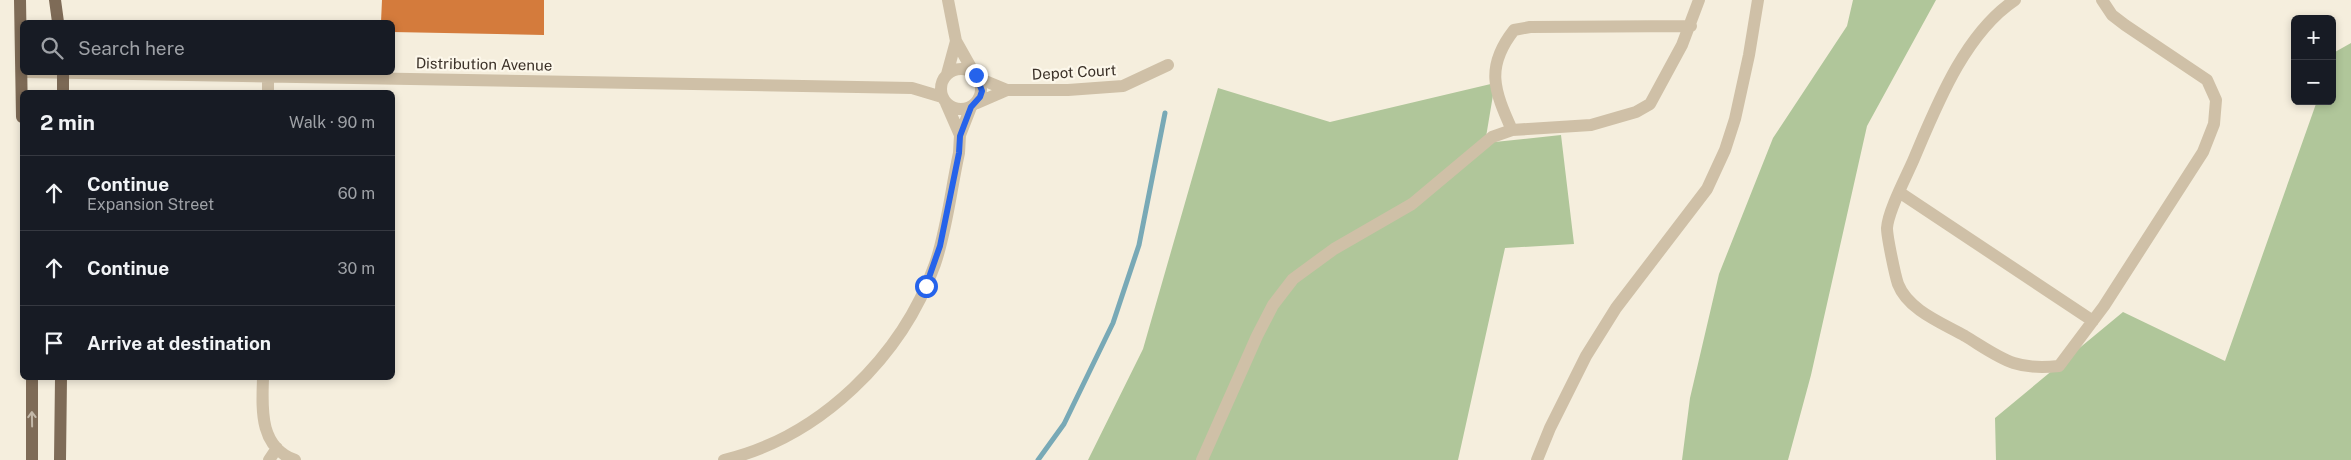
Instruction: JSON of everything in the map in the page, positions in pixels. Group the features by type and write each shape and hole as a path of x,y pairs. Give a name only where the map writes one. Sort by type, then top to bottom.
{"main road":[{"path":"20,0 21,20"},
{"path":"55,0 58,20"},
{"path":"22,75 22,90"},
{"path":"63,75 63,90"},
{"path":"32,380 32,460"},
{"path":"60,460 61,380"}],"street":[{"path":"724,460 773,444 815,420 857,384 887,351 918,303 935,264 959,153 960,136 982,91 976,75 956,40 948,0"},
{"path":"1202,460 1257,336 1273,305 1293,279 1334,249 1412,204 1492,137 1512,130 1591,125 1636,112 1650,104 1691,26 1699,0"},
{"path":"1537,460 1550,428 1591,348 1616,308 1707,189 1725,150 1735,119 1749,55 1758,0"},
{"path":"2015,0 1982,30 1960,62 1941,96 1899,192 1887,228 1898,284 1910,303 2009,363 2036,369 2058,366 2093,320 2203,152 2214,124 2216,100 2207,80 2125,26 2112,15 2102,0"},
{"path":"1512,130 1501,105 1494,70 1504,43 1514,30 1530,27 1691,26"},
{"path":"956,40 945,77 944,100 960,136"},
{"name":"Depot Court","path":"1007,90 1123,86 1168,65"},
{"path":"912,88 945,77 960,69 1007,90"},
{"name":"Distribution Avenue","path":"166,75 912,88"},
{"path":"268,77 268,90"},
{"path":"912,88 944,100 958,110 1007,90"},
{"path":"1899,192 2093,320"},
{"path":"263,380 263,423 270,440 277,448 295,460"},
{"path":"269,460 277,448"}],"green space":[{"path":"1853,0 1936,0 1867,126 1811,375 1788,460 1682,460 1690,398 1719,274 1773,138 1847,26"},
{"path":"2351,43 2351,460 1996,460 1995,418 2123,312 2225,361 2316,105 2336,105 2336,51"},
{"path":"1495,83 1485,143 1561,135 1574,244 1505,248 1458,460 1088,460 1143,349 1218,88 1330,122"}],"building":[{"path":"382,0 544,0 544,35 395,32 395,20 381,20"}],"waterway":[{"path":"1038,460 1064,424 1113,323 1139,245 1165,113"}],"route":[{"path":"926,286 940,246 959,153 960,136 971,107 977,103 982,91 981,84 976,75"}]}
